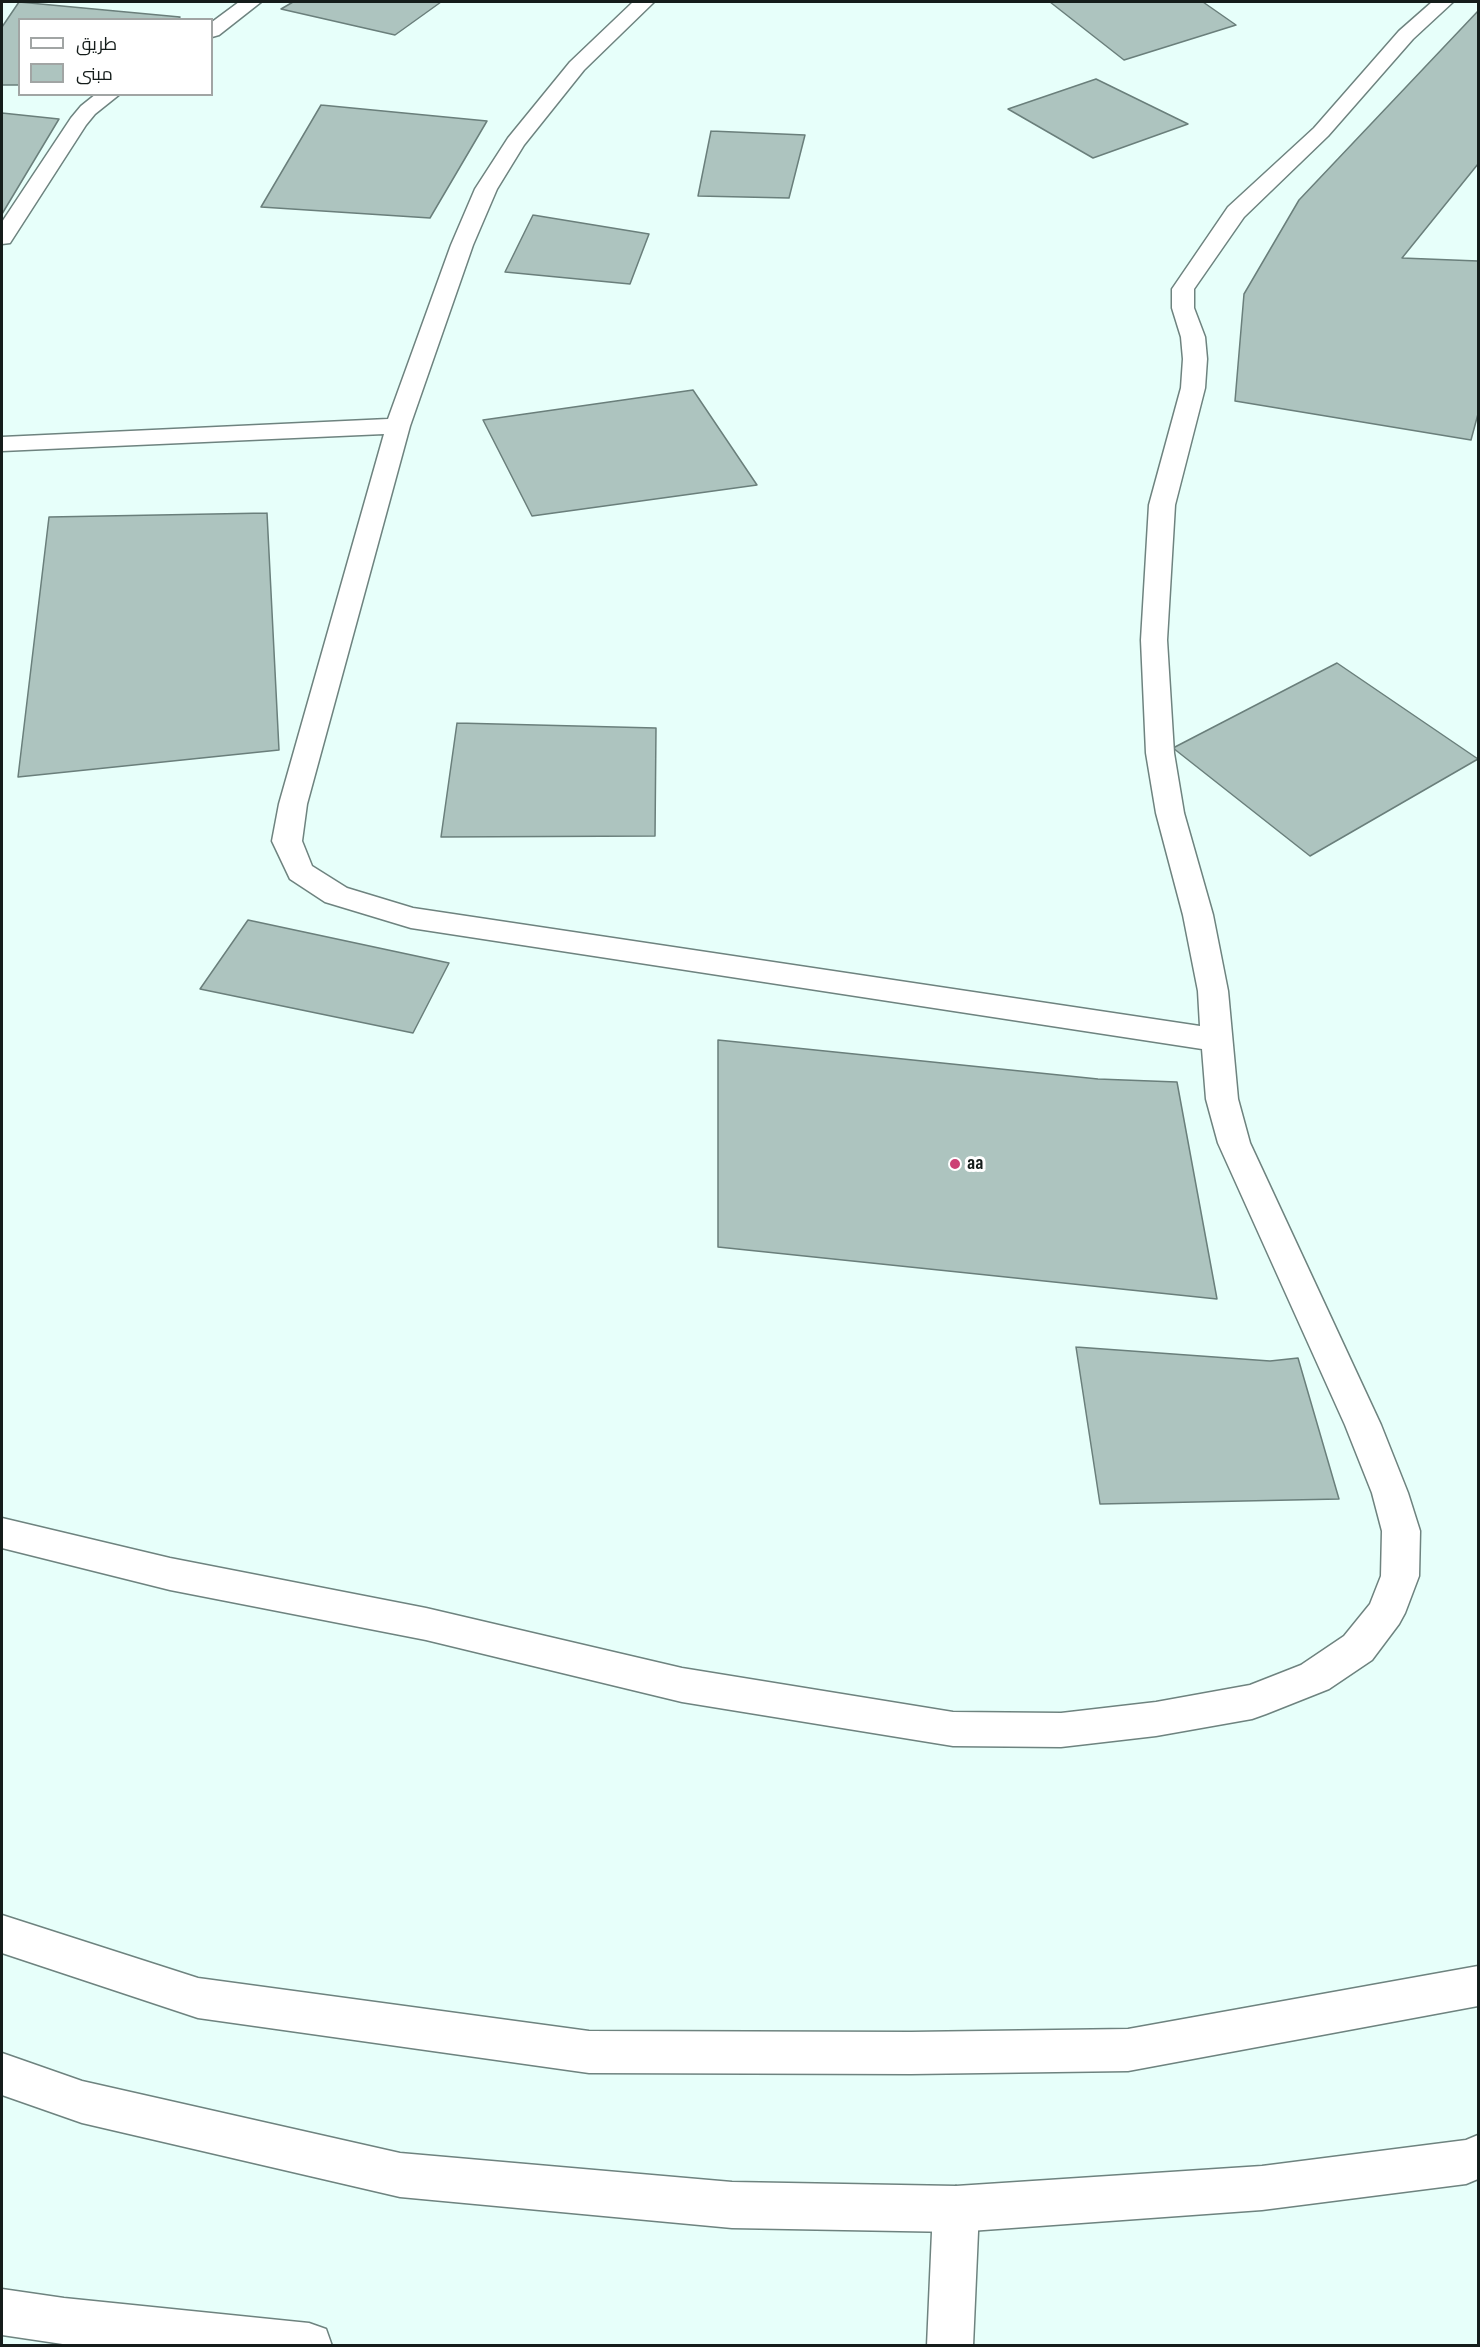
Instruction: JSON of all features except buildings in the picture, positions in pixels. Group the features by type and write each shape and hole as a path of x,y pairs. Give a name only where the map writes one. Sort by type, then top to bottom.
{"street":[{"path":"213,30 251,2"},
{"path":"644,2 577,66 515,142 486,189 462,245 398,426 293,804 287,841 300,872 336,895 411,918 842,986 1218,1040"},
{"path":"2,1533 170,1574 426,1624 682,1685 953,1729 1061,1730 1156,1719 1252,1702 1315,1677 1358,1648 1386,1613 1400,1576 1401,1531 1390,1493 1363,1425 1234,1143 1222,1099 1218,1071 1218,1040 1213,991 1198,915 1170,813 1160,753 1154,640 1162,505 1180,428 1193,388 1196,359 1193,338 1183,308 1183,289 1236,212 1321,132 1406,35 1443,2"},
{"path":"2,238 78,122 88,110 107,96"},
{"path":"2,444 398,426"},
{"path":"2,1934 198,1998 589,2052 911,2053 1128,2050 1479,1986"},
{"path":"2,2074 82,2102 400,2175 732,2205 956,2209 1262,2188 1466,2162 1479,2157"},
{"path":"950,2346 956,2209"},
{"path":"2,2312 64,2321 309,2346"}],"place":[{"name":"aa","path":"955,1164"}]}
